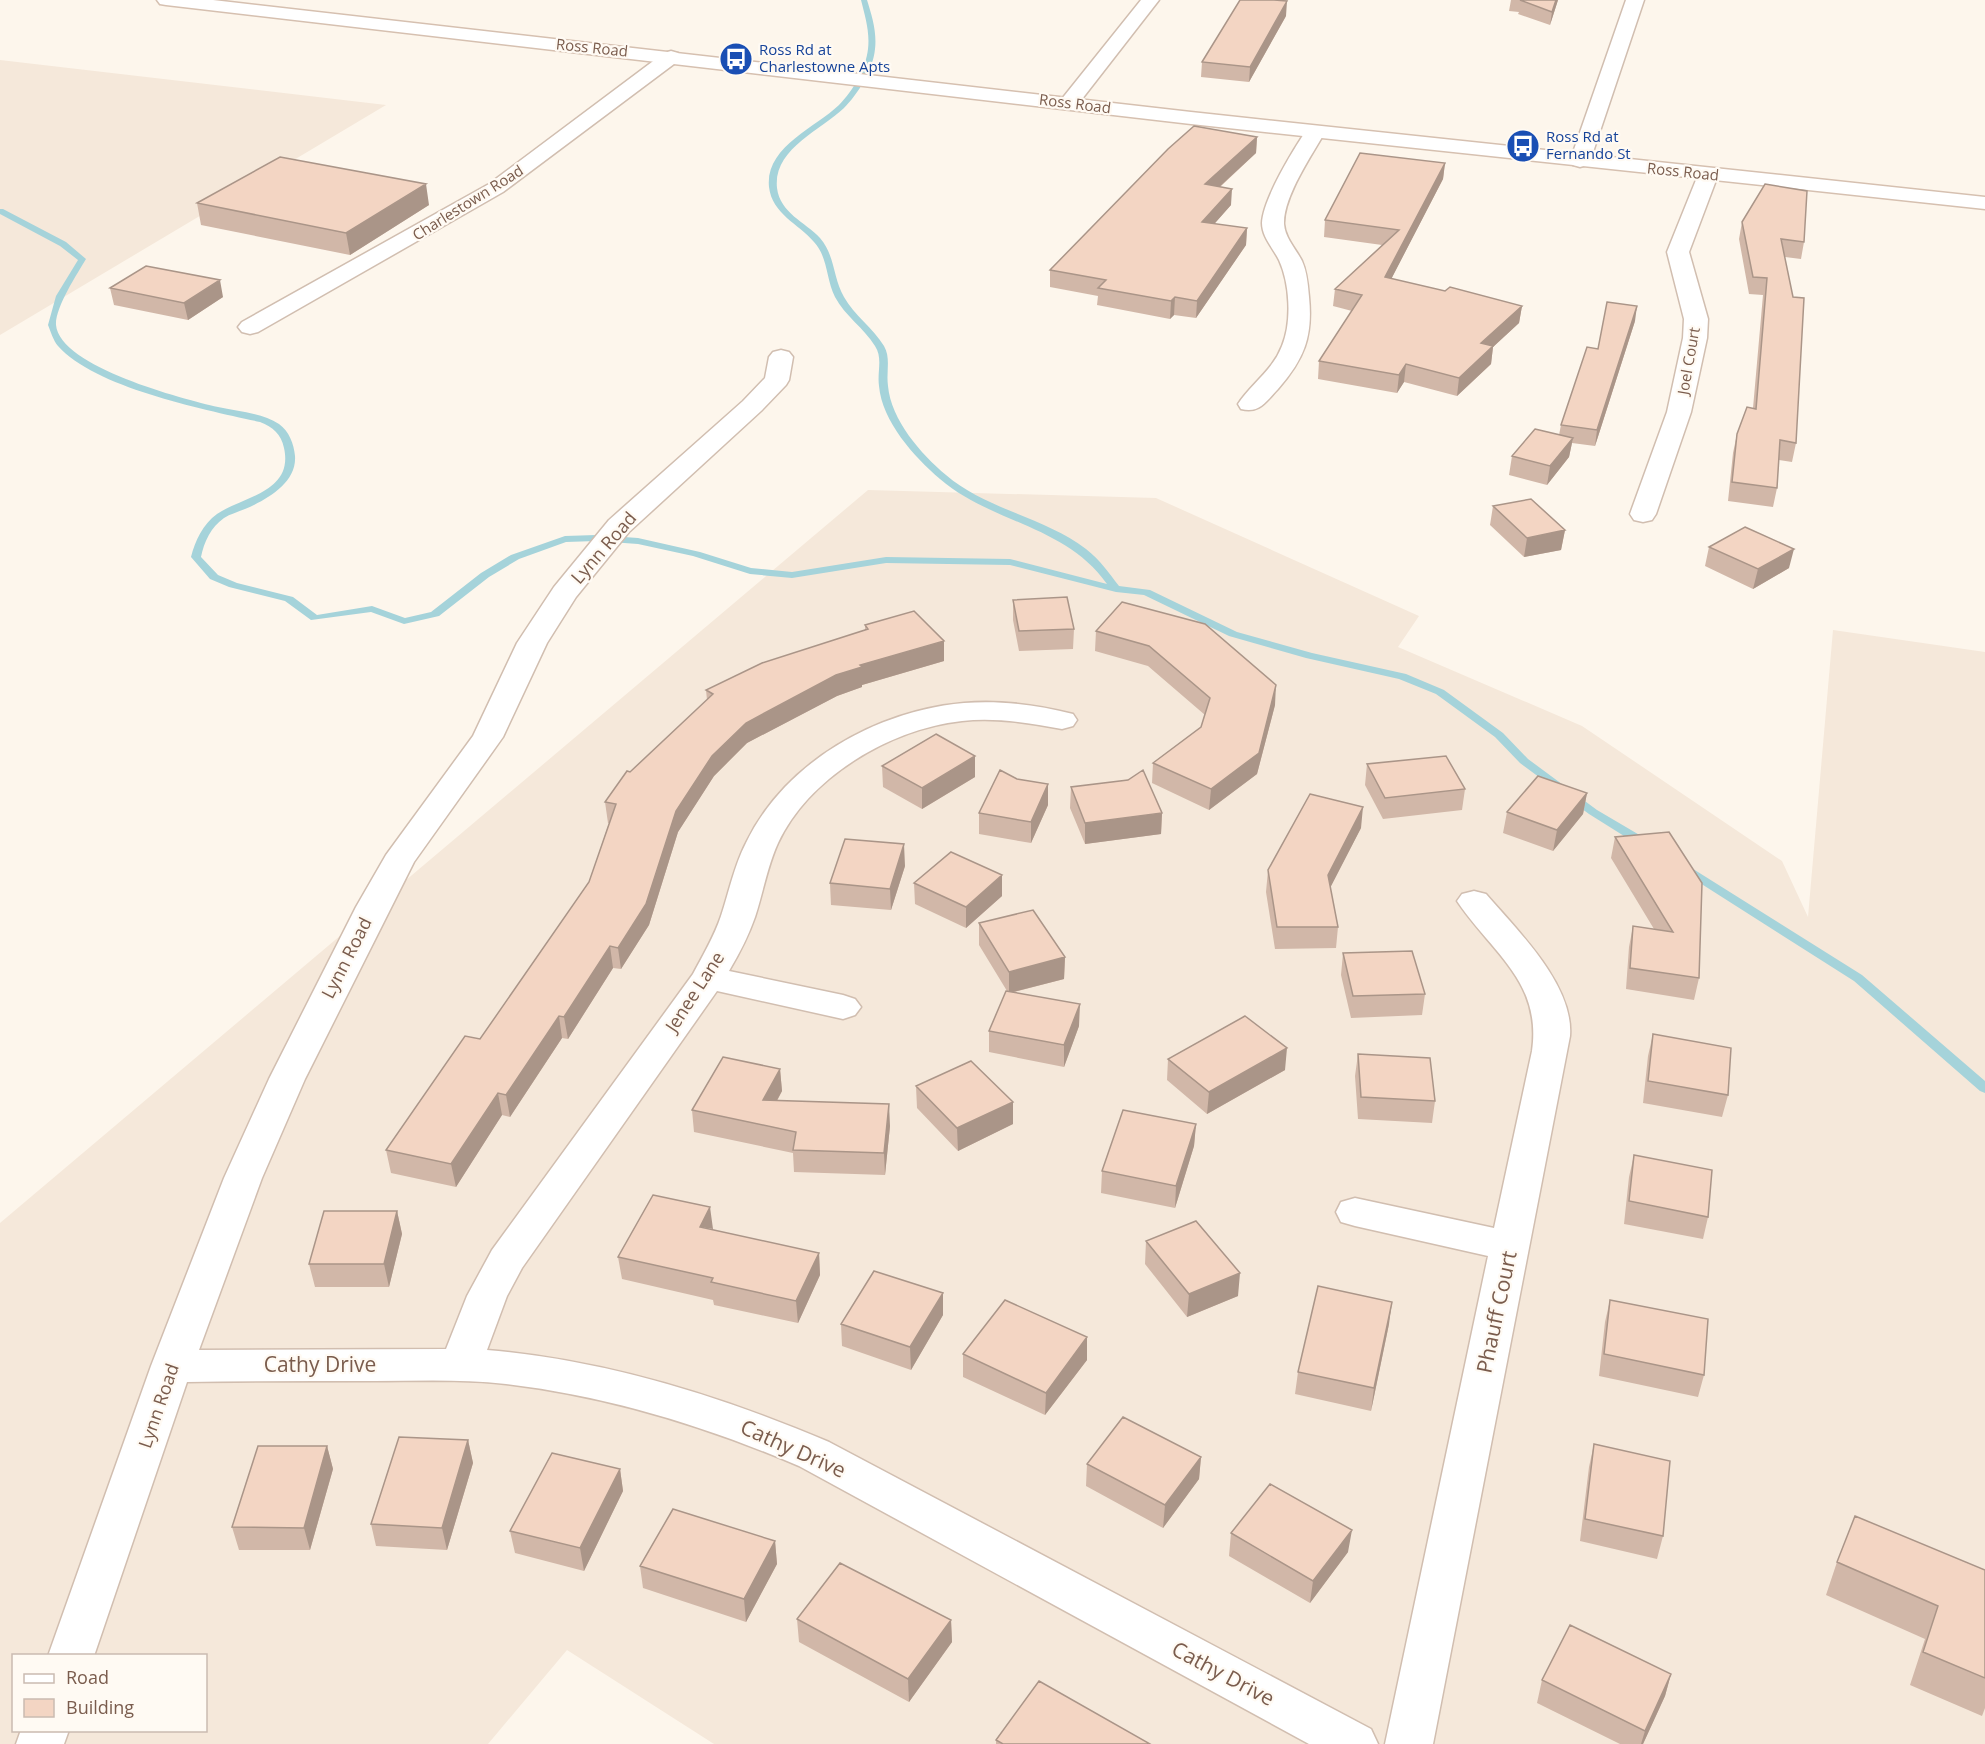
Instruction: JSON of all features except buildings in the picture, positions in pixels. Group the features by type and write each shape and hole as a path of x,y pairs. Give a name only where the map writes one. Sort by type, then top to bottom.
{"street":[{"name":"Ross Road","path":"166,0 201,2 1315,132 1985,203"},
{"path":"1068,104 1150,0"},
{"path":"1581,161 1635,0"},
{"name":"Charlestown Road","path":"250,327 496,188 671,57"},
{"path":"1250,404 1282,368 1299,336 1301,320 1295,273 1275,234 1273,222 1276,209 1297,164 1315,132"},
{"name":"Joel Court","path":"1643,514 1679,412 1695,338 1696,319 1693,303 1678,252 1708,175"},
{"name":"Lynn Road","path":"72,1654 172,1366 243,1178 283,1089 374,907 399,862 488,737 532,643 564,593 619,526 752,406 777,380 781,357"},
{"name":"Jenee Lane","path":"461,1365 488,1296 506,1260 708,978 734,928 762,842 783,808 808,781 835,760 878,738 909,725 949,714 986,711 1024,713 1062,720"},
{"name":"Phauff Court","path":"1409,1744 1511,1247 1550,1051 1553,1024 1545,994 1474,901"},
{"path":"708,978 843,1007"},
{"path":"1355,1212 1435,1228 1511,1247"},
{"name":"Cathy Drive","path":"172,1366 461,1365 520,1369 645,1394 760,1430 814,1454 1353,1744"}],"shaded area":[{"path":"0,60 386,105 0,335"},
{"path":"868,490 1156,498 1419,616 1398,647 1582,726 1782,861 1808,917 1833,630 1985,652 1985,1744 714,1744 567,1650 488,1744 0,1744 0,1223"}],"waterway":[{"path":"864,0 872,40 871,53 864,73 843,105 798,140 779,161 774,173 775,197 784,211 818,241 828,261 839,296 879,345 884,359 885,397 897,423 915,448 944,478 961,490 1064,539 1082,551 1097,564 1116,589"},
{"path":"0,211 63,244 82,259 60,296 52,325 60,343 79,359 128,383 186,402 263,420 283,433 289,448 290,459 289,468 284,477 278,485 261,497 218,518 204,536 196,557 214,577 233,585 289,599 315,618 372,609 404,621 435,614 485,575 515,557 565,539 596,538 638,541 696,554 750,571 792,575 886,560 1010,562 1116,589"},
{"path":"1116,589 1146,592 1233,634 1310,656 1402,676 1440,692 1499,735 1524,761 1593,812 1644,843"},
{"path":"1682,866 1858,978 1985,1088"}],"place":[{"name":"Ross Rd at Charlestowne Apts","path":"736,59"},
{"name":"Ross Rd at Fernando St","path":"1523,146"}]}
